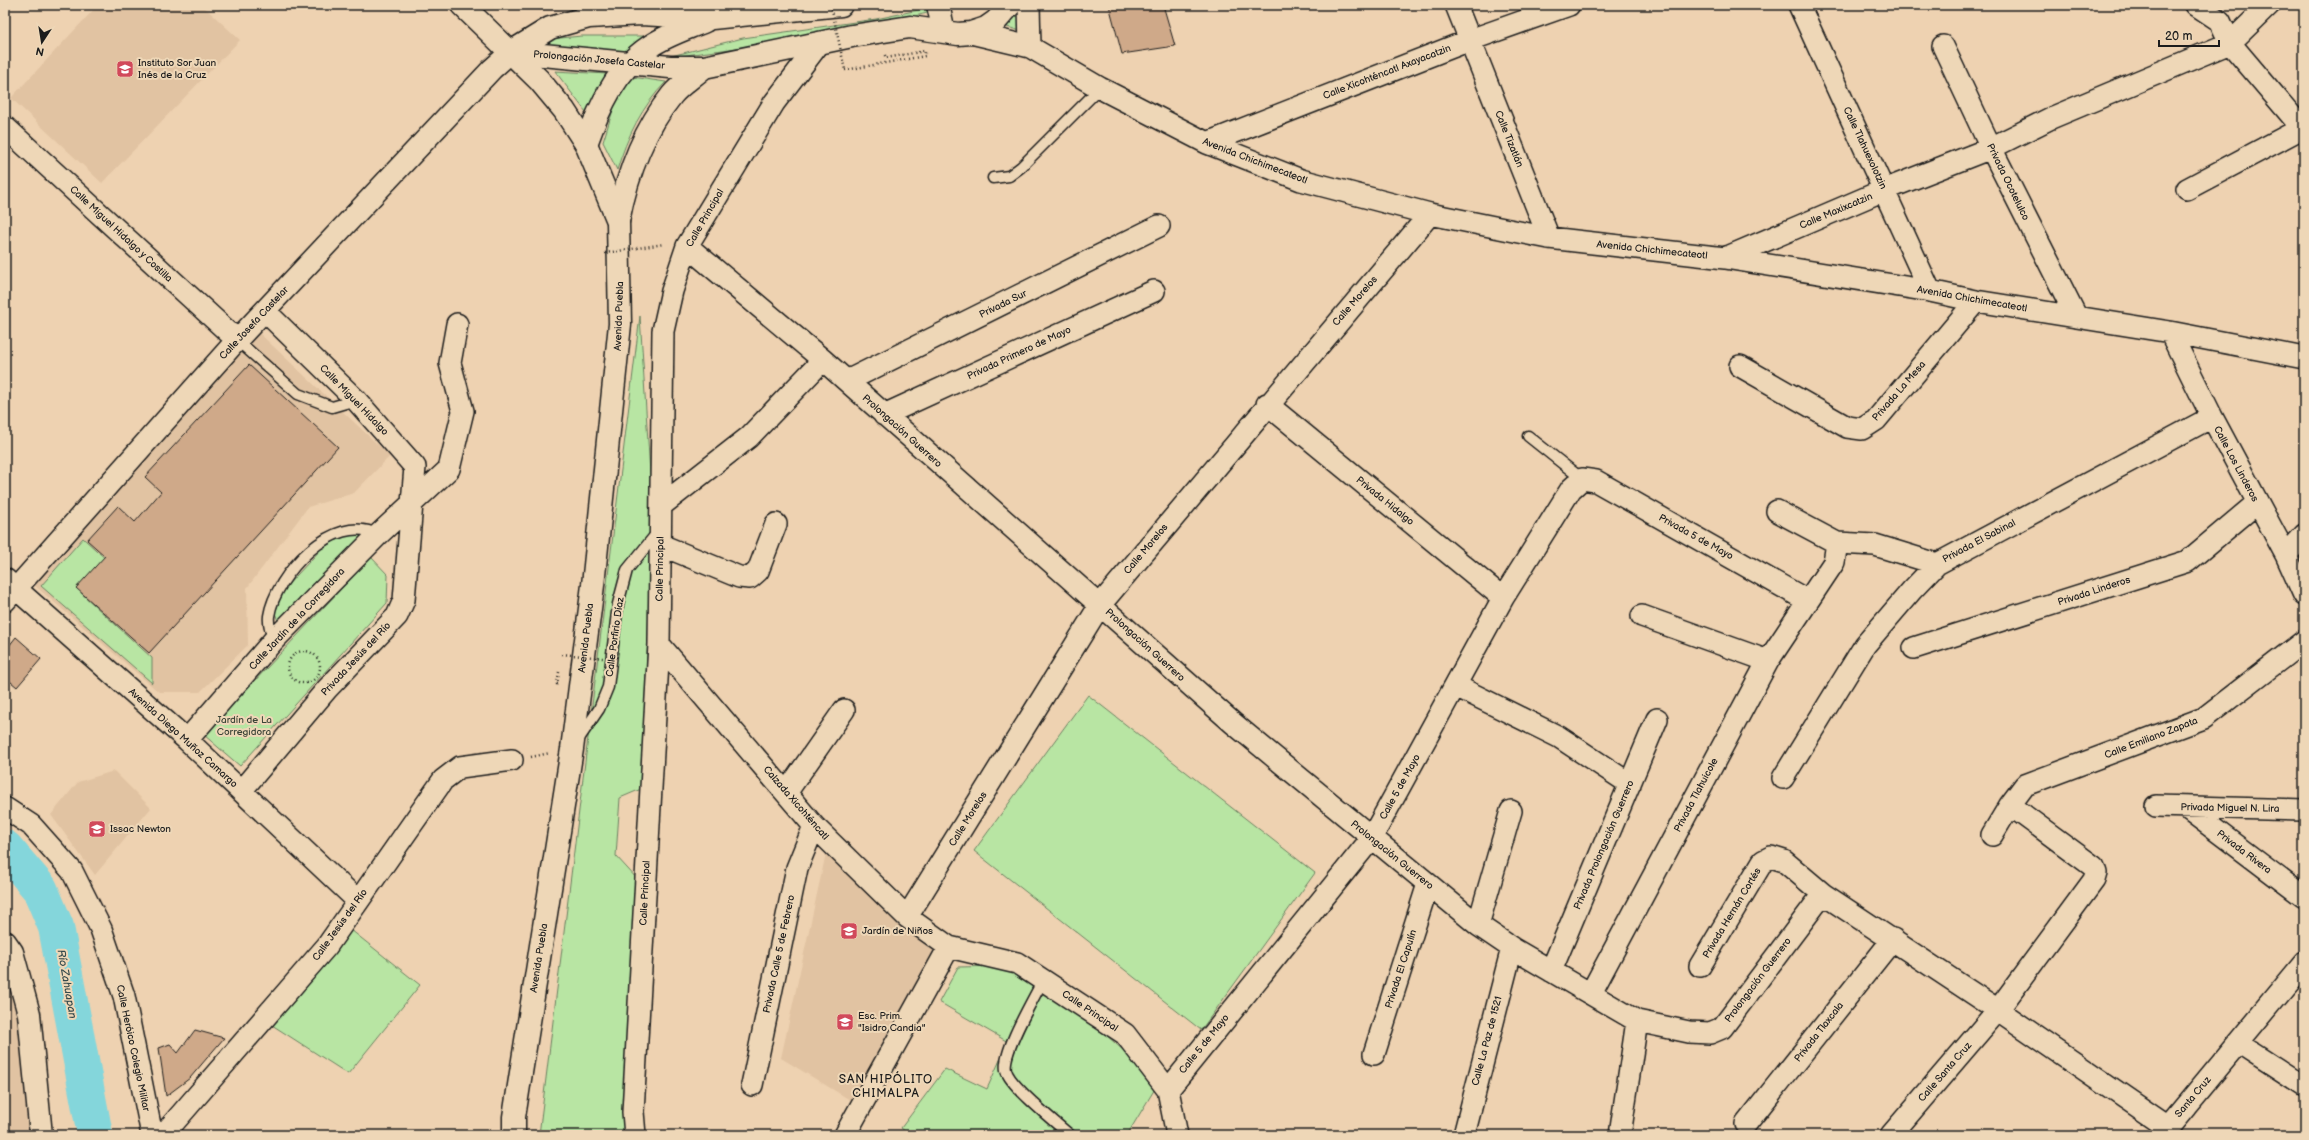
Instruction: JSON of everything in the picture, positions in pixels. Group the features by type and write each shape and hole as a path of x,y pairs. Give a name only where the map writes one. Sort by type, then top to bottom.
{"main road":[{"name":"Avenida Puebla","path":"462,5 539,80 564,110 586,144 618,221 620,324 593,585 572,749 514,1118 514,1135"},
{"name":"Prolongación Josefa Castelar","path":"511,52 550,28 589,17 641,14 712,18 841,5"},
{"path":"938,5 944,32"},
{"name":"Prolongación Josefa Castelar","path":"511,52 629,64 704,67 910,27 944,32 971,33 986,28 996,21 1010,5"},
{"path":"586,144 596,115 611,89 629,64 649,47 668,36 712,18"},
{"path":"618,221 636,154 652,123 673,94 704,67"},
{"path":"5,942 12,952 29,1014 41,1135"}],"street":[{"path":"1029,5 1030,47"},
{"name":"Calle Tizatlán","path":"1456,5 1549,238"},
{"name":"Calle Xicohténcatl Axayacatzin","path":"1207,143 1470,40 1569,5"},
{"name":"Calle Tlahuexolotzin","path":"1799,5 1930,291"},
{"path":"2187,189 2303,128 2230,43 2220,20 2196,5"},
{"path":"2230,43 2269,5"},
{"name":"Avenida Chichimecateotl","path":"971,33 1030,47 1100,88 1207,143 1301,180 1430,214 1549,238 1725,258 1930,291 1976,301 2170,332 2304,358"},
{"name":"Calle Maxixcatzin","path":"1725,258 1884,190 1991,148 2051,118 2230,43"},
{"name":"Calle Principal","path":"635,1135 633,1112 659,644 662,505 663,331 672,291 687,246 774,103 818,45"},
{"name":"Privada Ocotelulco","path":"1943,46 1991,148 2076,316"},
{"name":"Calle Josefa Castelar","path":"9,589 237,340 492,69 511,52"},
{"name":"Calle Miguel Hidalgo y Costilla","path":"5,127 237,340"},
{"name":"Calle Morelos","path":"907,917 1100,605 1267,404 1430,214"},
{"name":"Privada Sur","path":"847,381 1159,226"},
{"name":"Prolongación Guerrero","path":"687,246 823,360 1233,723 1371,839 1478,925 1512,948 1637,1021 1689,1032 1710,1033 1722,1028 1823,894"},
{"name":"Privada Primero de Mayo","path":"884,415 1154,291"},
{"name":"Privada La Mesa","path":"1740,366 1846,427 1862,429 1876,420 1976,301"},
{"name":"Calle Miguel Hidalgo","path":"265,311 356,400 415,467 411,502"},
{"name":"Calle Jardín de la Corregidora","path":"187,740 274,640 411,502 449,469 463,411 450,363 457,324"},
{"name":"Calle Los Linderos","path":"2170,332 2212,417 2286,555 2304,595"},
{"path":"662,505 749,437 823,360"},
{"name":"Privada Hidalgo","path":"1267,404 1504,598"},
{"name":"Privada El Sabinal","path":"1783,778 1865,645 1912,590 1938,564 2212,417"},
{"name":"Calle 5 de Mayo","path":"1168,1090 1371,839 1504,598 1571,489 1582,479"},
{"name":"Privada 5 de Mayo","path":"1582,479 1596,481 1808,601"},
{"name":"Privada Jesús del Río","path":"241,791 327,689 397,616 404,600 411,502"},
{"name":"Privada Linderos","path":"1914,648 2188,561 2257,503"},
{"path":"1777,511 1837,543 1875,545 1938,564"},
{"path":"661,536 738,577 750,578 758,571 776,524"},
{"path":"2286,555 2304,535"},
{"name":"Privada Tlahuicole","path":"1591,993 1768,661 1834,562 1837,543"},
{"name":"Avenida Diego Muñoz Camargo","path":"9,589 187,740 358,901"},
{"path":"1642,616 1768,661"},
{"name":"Calle Emiliano Zapata","path":"1992,835 2010,804 2026,786 2204,718 2304,641"},
{"name":"Calzada Xicohténcatl","path":"659,644 814,826 907,917 949,947"},
{"path":"1456,686 1559,737 1630,784"},
{"path":"786,793 844,710"},
{"name":"Privada Prolongación Guerrero","path":"1551,971 1657,719"},
{"name":"Calle Jesús del Río","path":"163,1135 327,946 443,780 460,767 512,760"},
{"path":"1823,894 1998,1010 2094,880 2096,873 2094,866 2010,804"},
{"name":"Privada Miguel N. Lira","path":"2156,806 2304,810"},
{"name":"Privada Rivera","path":"2185,807 2304,897"},
{"name":"Calle Heróico Colegio Militar","path":"5,808 31,825 72,871 101,929 124,996 152,1135"},
{"path":"1478,925 1512,811"},
{"name":"Privada Calle 5 de Febrero","path":"752,1085 797,868 814,826"},
{"name":"Privada Hernán Cortés","path":"1700,966 1763,860 1772,857 1784,861 1823,894"},
{"name":"Privada El Capulín","path":"1374,1054 1428,884"},
{"name":"Privada Tlaxcala","path":"1746,1124 1893,939"},
{"path":"845,1135 949,947"},
{"name":"Calle Principal","path":"949,947 1017,963 1125,1034 1168,1090 1177,1135"},
{"name":"Calle La Paz de 1521","path":"1464,1135 1512,948"},
{"name":"Santa Cruz","path":"1998,1010 2168,1127 2304,963"},
{"name":"Calle Santa Cruz","path":"1891,1135 1998,1010"},
{"path":"1620,1135 1637,1021"},
{"path":"2238,1043 2304,1086"}],"lane":[{"path":"993,178 1009,176 1021,167 1100,88"},
{"path":"237,340 298,394 332,407 356,400"},
{"path":"1528,436 1582,479"},
{"path":"274,640 269,617 278,591 299,560 320,541 349,531 370,531 378,535"},
{"name":"Calle Porfirio Díaz","path":"572,749 599,709 608,687 618,604 627,570 661,536"},
{"path":"1043,980 1008,1050 1006,1070 1014,1084 1070,1135"}],"path":[{"path":"831,5 845,70 925,56 925,51 886,58"},
{"path":"605,253 664,244"},
{"path":"306,651 318,659 319,669 315,678 305,682 300,682 291,676 288,666 291,656 295,653 306,651"},
{"path":"562,654 603,658"},
{"path":"512,760 572,749"}],"shaded area":[{"name":"Instituto Sor Juan Inés de la Cruz","path":"98,5 202,5 240,40 102,183 11,98"},
{"path":"257,331 390,456 354,493 308,507 247,588 248,645 200,692 159,692 33,584"},
{"name":"Issac Newton","path":"114,771 151,808 95,875 51,815 78,782"},
{"name":"Esc. Prim. \"Isidro Candia\"","path":"828,844 940,951 855,1103 781,1058"},
{"path":"5,968 19,1023 28,1135 5,1135"}],"green space":[{"path":"942,5 959,5 849,30 663,58 743,38 876,19"},
{"path":"1017,9 1024,32 997,24"},
{"path":"582,36 646,36 627,53 551,46 540,43 549,39"},
{"path":"555,71 607,74 595,94 589,116"},
{"path":"632,77 666,82 657,91 636,123 617,170 603,142 617,97"},
{"path":"640,316 653,520 641,789 620,798 616,856 638,880 627,1135 539,1135"},
{"path":"351,533 370,538 281,629 275,613 283,590 323,547"},
{"path":"83,538 109,562 81,593 152,658 152,683 41,586"},
{"name":"Jardín de La Corregidora","path":"371,557 388,575 387,603 240,766 204,735"},
{"path":"1088,695 1315,873 1201,1030 974,851"},
{"path":"351,930 420,985 348,1074 272,1025"},
{"path":"1003,966 1106,1035 1159,1082 1127,1135 910,1135 901,1128 945,1069 987,1089 1008,1042 939,1002 958,967"}],"building":[{"path":"1109,5 1163,5 1175,46 1122,54"},
{"path":"249,365 338,447 149,653 76,588 105,556 87,540 118,506 135,522 161,492 145,477"},
{"path":"16,637 41,659 17,687 5,677 5,651"},
{"path":"195,1030 224,1038 190,1078 166,1096 159,1048 170,1044 178,1053"}],"waterway":[{"name":"Río Zahuapan","path":"5,848 40,889 56,927 95,1135"}],"place":[{"name":"Instituto Sor Juan Inés de la Cruz","path":"125,69"},
{"name":"Issac Newton","path":"97,829"},
{"name":"Jardín de Niños","path":"849,931"},
{"name":"Esc. Prim. \"Isidro Candia\"","path":"845,1022"}],"district":[{"name":"SAN HIPÓLITO CHIMALPA","path":"886,1086"}]}
